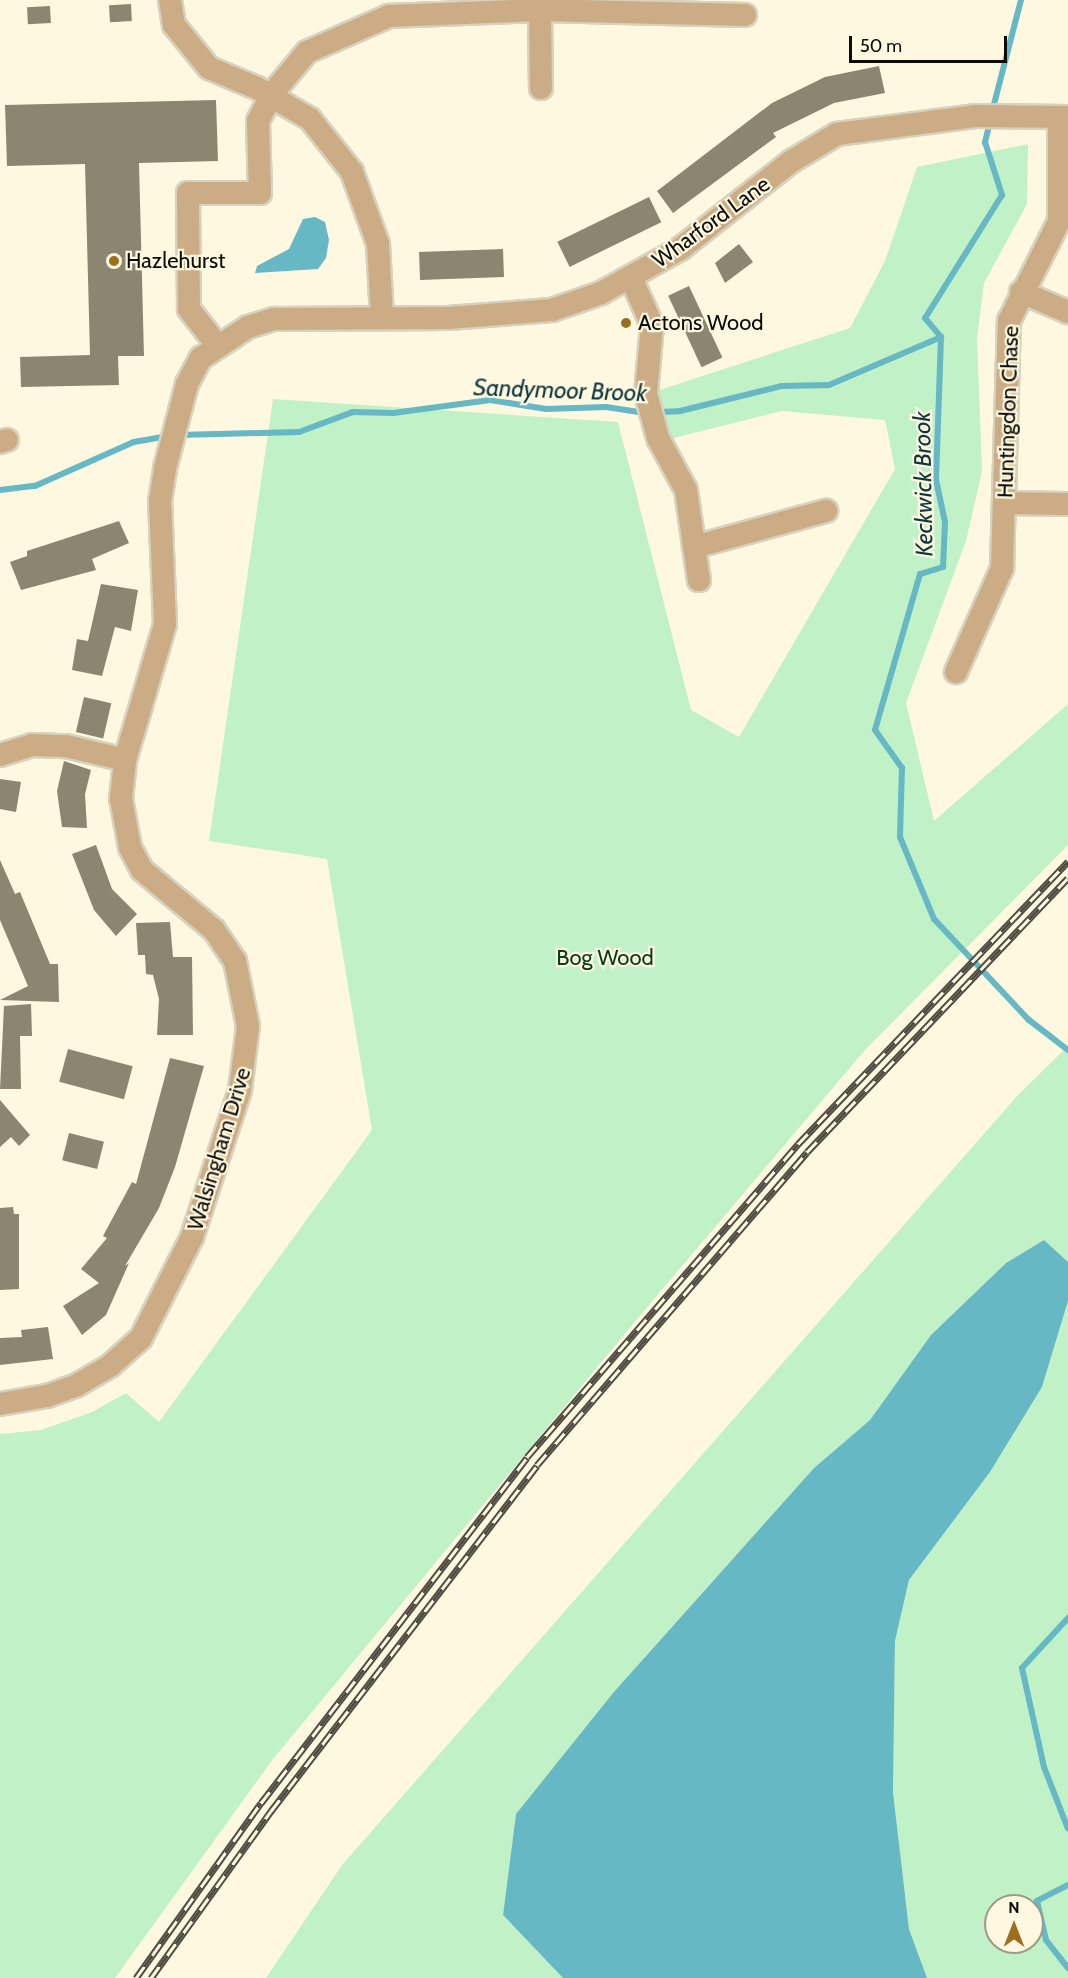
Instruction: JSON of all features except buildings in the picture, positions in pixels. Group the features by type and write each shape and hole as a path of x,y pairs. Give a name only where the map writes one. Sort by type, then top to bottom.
{"street":[{"path":"170,0 174,26 209,68 272,95 310,120 352,172 378,244 382,318"},
{"path":"540,10 541,88"},
{"path":"217,345 189,309 188,193 260,193 258,121 272,95 307,52 389,16 540,10 745,15"},
{"name":"Wharford Lane","path":"179,410 196,366 217,345 248,327 275,319 543,312 576,304 631,278 680,249 792,161 837,134 975,116 1064,117"},
{"name":"Huntingdon Chase","path":"956,672 1002,568 1009,321 1021,292 1059,221 1064,117"},
{"path":"631,278 652,325 646,394 658,438 686,490 699,580"},
{"path":"1021,292 1068,312"},
{"name":"Walsingham Drive","path":"0,1404 47,1396 77,1385 111,1365 141,1338 192,1237 240,1090 248,1026 235,961 214,930 142,870 123,823 125,760 165,624 160,501 165,468 179,410"},
{"path":"1004,503 1068,504"},
{"path":"693,547 826,511"},
{"path":"0,755 32,745 66,746 125,760"}],"green space":[{"name":"Bog Wood","path":"1028,144 1027,204 984,283 977,338 982,471 966,541 906,703 934,821 1068,704 1068,845 865,1050 638,1318 273,1759 115,1978 0,1978 0,1434 41,1430 92,1412 126,1393 159,1422 372,1130 327,859 209,841 273,399 618,422 691,710 739,737 895,469 885,420 782,411 662,441 647,394 850,328 885,261 917,167"},
{"path":"1068,1046 1068,1262 1044,1240 1006,1263 931,1335 870,1420 814,1468 613,1693 516,1814 503,1915 563,1978 266,1978 342,1865 1018,1095"},
{"path":"1068,1301 1068,1978 927,1978 909,1929 893,1791 895,1641 909,1580 990,1472 1042,1387"}],"water":[{"path":"315,217 325,222 329,240 326,258 318,269 255,273 257,266 289,249 303,219"},
{"path":"1044,1240 1068,1262 1068,1301 1042,1387 990,1472 909,1580 895,1641 893,1792 909,1929 927,1978 563,1978 503,1915 516,1814 613,1693 814,1468 870,1420 931,1335 1006,1263"}],"waterway":[{"name":"Keckwick Brook","path":"992,112 1021,0"},
{"name":"Keckwick Brook","path":"990,122 985,142 1002,195 925,318 941,337 936,480 945,522 943,567 920,574 875,730 902,768 900,837 934,919 1029,1020 1068,1050"},
{"name":"Sandymoor Brook","path":"656,412 680,411 782,386 829,385 941,337"},
{"name":"Sandymoor Brook","path":"179,435 299,432 353,412 393,413 490,400 546,409 606,407 646,413"},
{"name":"Sandymoor Brook","path":"0,490 35,486 134,442 169,436"},
{"name":"Keckwick Brook","path":"1068,1618 1022,1668 1044,1767 1068,1829"},
{"name":"Keckwick Brook","path":"1068,1885 1037,1901 1046,1940 1068,1968"}],"railway":[{"path":"136,1978 261,1803 527,1457 798,1144 1068,861"},
{"path":"151,1978 271,1811 537,1465 807,1152 1068,878"}],"place":[{"name":"Hazlehurst","path":"114,261"},
{"name":"Actons Wood","path":"626,323"}]}
